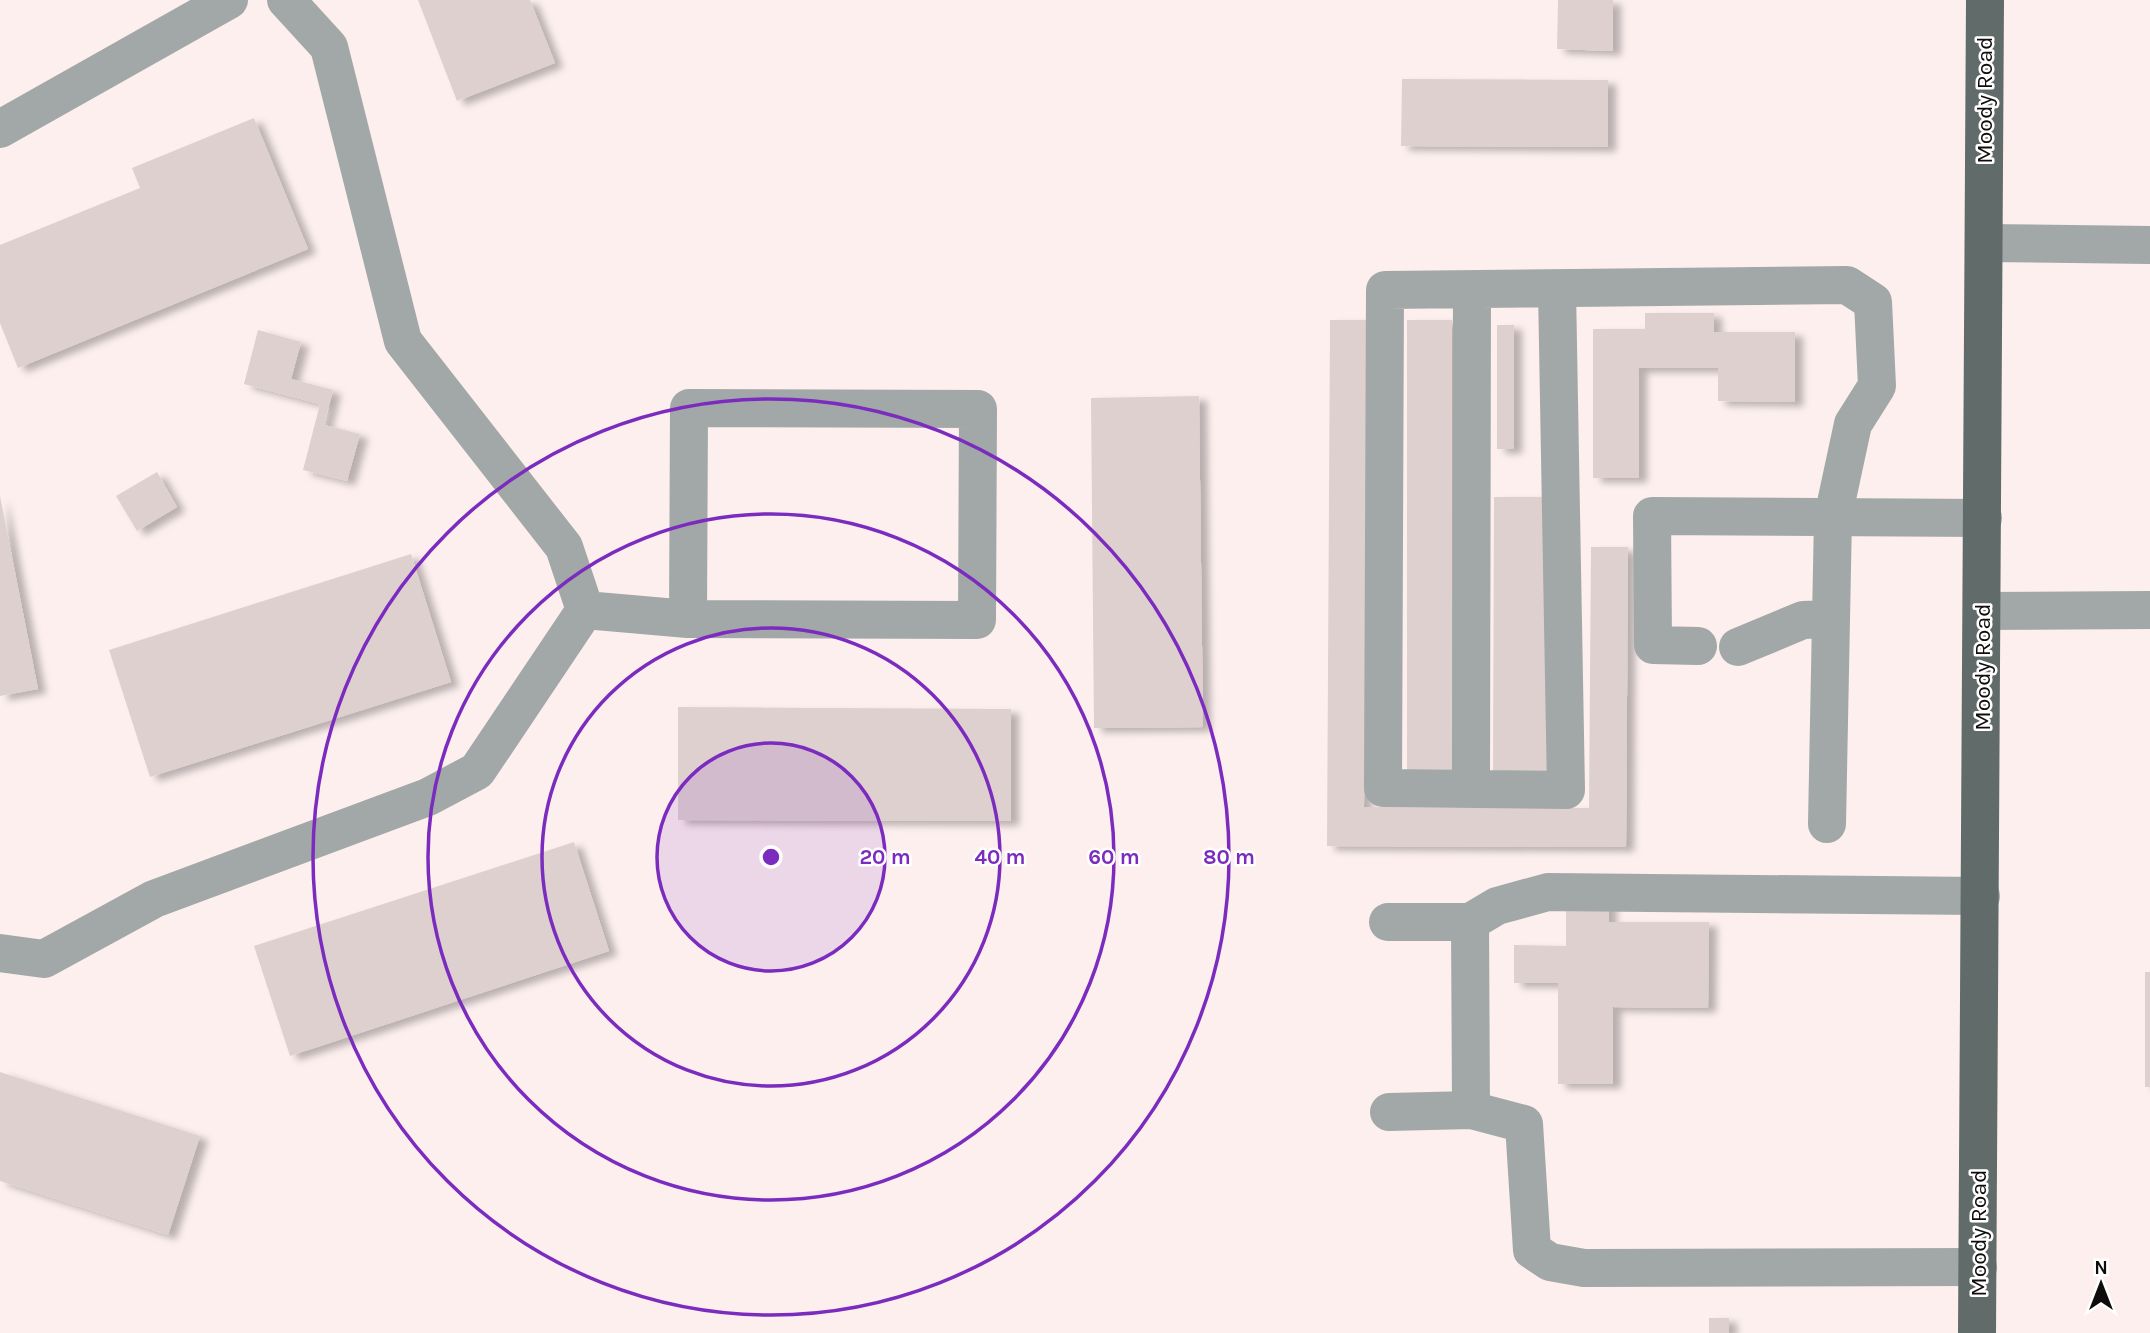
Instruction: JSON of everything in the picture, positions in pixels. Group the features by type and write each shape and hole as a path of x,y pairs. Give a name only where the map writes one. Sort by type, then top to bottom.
{"main road":[{"name":"Moody Road","path":"1977,1333 1983,611 1984,0"}],"street":[{"path":"0,128 229,0"},
{"path":"286,0 329,47 403,341 564,547 585,610"},
{"path":"1984,243 2150,245"},
{"path":"1557,289 1566,790 1383,788 1385,290 1847,285 1873,302 1877,386 1853,424 1833,517 1827,824"},
{"path":"1471,789 1472,290"},
{"path":"585,610 688,619 977,620 978,409 689,408 688,619"},
{"path":"1698,646 1653,645 1652,516 1983,518"},
{"path":"0,953 44,958 154,899 428,797 477,771 585,610"},
{"path":"1983,611 2150,610"},
{"path":"1738,647 1803,620 1831,619"},
{"path":"1388,922 1470,922 1497,906 1548,892 1980,896"},
{"path":"1470,922 1471,1110"},
{"path":"1389,1112 1471,1110 1524,1124 1532,1250 1550,1262 1584,1268 1978,1267"}],"building":[{"path":"418,0 530,0 555,63 457,101"},
{"path":"1558,0 1613,0 1613,51 1557,49"},
{"path":"1402,79 1608,80 1608,147 1401,146"},
{"path":"254,118 308,249 18,368 0,323 0,245 140,188 132,168"},
{"path":"1645,313 1714,313 1714,332 1795,332 1795,402 1718,401 1718,368 1639,368 1639,478 1593,478 1593,329 1645,329"},
{"path":"1330,320 1367,320 1364,807 1589,808 1591,547 1628,547 1626,847 1327,846"},
{"path":"1407,320 1452,320 1452,775 1407,775"},
{"path":"1497,325 1514,325 1514,449 1497,449"},
{"path":"258,330 301,342 291,379 333,390 324,425 360,434 347,481 303,470 320,404 244,384"},
{"path":"1199,396 1203,727 1094,728 1091,398"},
{"path":"157,472 177,507 137,531 116,496"},
{"path":"0,496 38,689 0,696"},
{"path":"1494,497 1548,497 1547,775 1493,775"},
{"path":"411,554 451,682 150,777 109,650"},
{"path":"678,707 1011,709 1011,821 678,820"},
{"path":"574,842 609,951 290,1056 254,946"},
{"path":"1566,894 1609,894 1609,922 1709,922 1708,1008 1613,1007 1613,1084 1558,1084 1558,983 1514,983 1514,945 1566,946"},
{"path":"2145,972 2150,972 2150,1087 2145,1087"},
{"path":"0,1072 200,1136 168,1235 0,1181"},
{"path":"1709,1318 1729,1318 1729,1333 1709,1333"}]}
